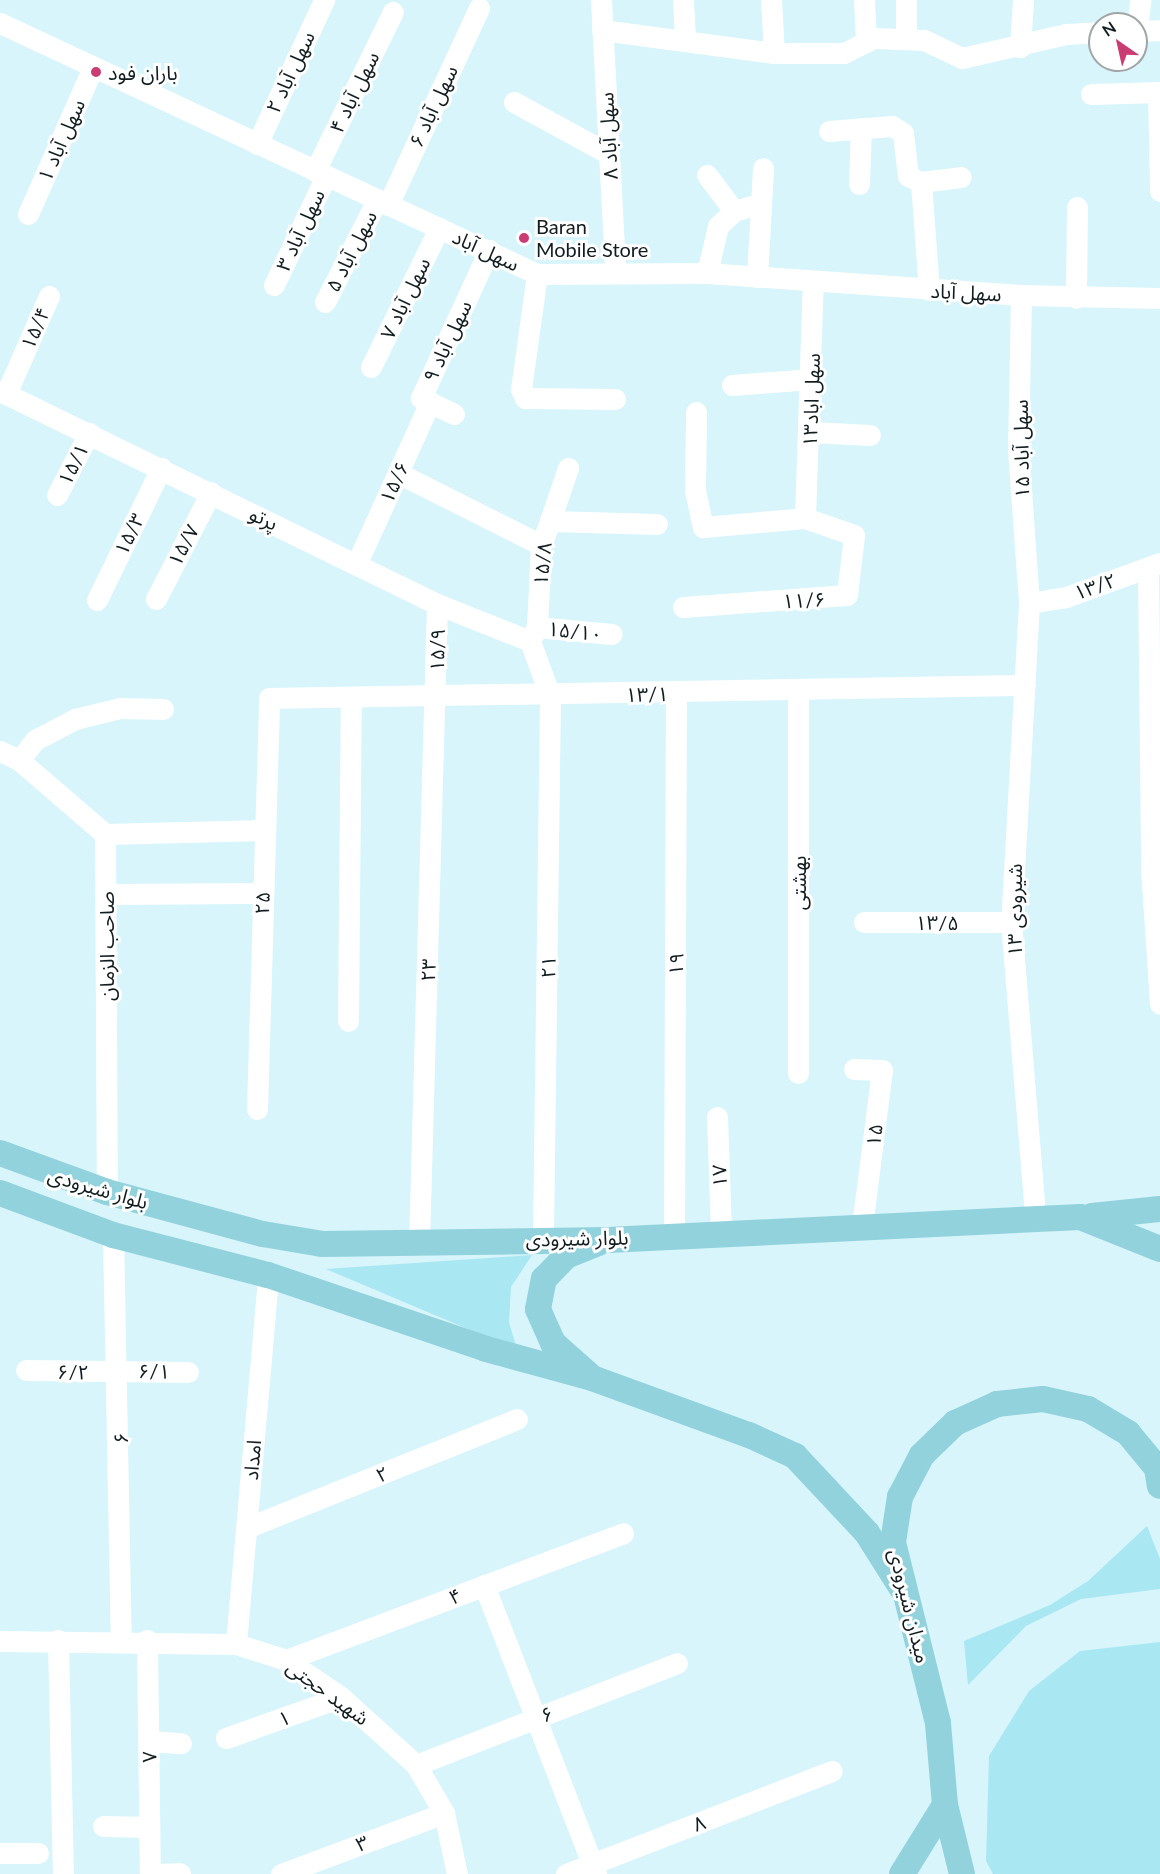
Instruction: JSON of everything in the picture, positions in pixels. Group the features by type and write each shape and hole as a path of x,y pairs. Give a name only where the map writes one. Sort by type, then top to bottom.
{"main road":[{"name":"بلوار شیرودی","path":"0,1153 107,1192 273,1236 323,1244 420,1243 543,1237 608,1240 674,1234 721,1234 1035,1217 1080,1217 1160,1249"},
{"name":"بلوار شیرودی","path":"0,1193 113,1235 268,1275 486,1349 592,1378 795,1456 867,1533 902,1587"},
{"path":"1080,1217 1160,1209"},
{"path":"592,1378 553,1343 538,1309 544,1280 566,1256 608,1240"},
{"name":"میدان شیرودی","path":"962,1874 945,1805 938,1723 902,1587 894,1542 900,1497 922,1455 966,1418 997,1404 1043,1399 1088,1409 1128,1432 1159,1472"},
{"path":"902,1874 945,1805"}],"street":[{"name":"سهل آباد ۲","path":"257,144 324,0"},
{"name":"سهل آباد ۸","path":"601,0 615,272"},
{"path":"683,0 685,37"},
{"path":"771,0 774,53"},
{"path":"864,0 866,42"},
{"path":"906,0 906,39"},
{"path":"1020,47 1023,0"},
{"name":"سهل آباد ۶","path":"382,202 478,8"},
{"name":"سهل آباد ۴","path":"320,173 393,12"},
{"name":"سهل آباد","path":"0,23 537,274 707,273 929,290 1076,298 1160,298"},
{"path":"602,30 685,37 774,53 844,53 866,42 924,40 962,58 1020,47 1066,34 1088,33"},
{"name":"سهل آباد ۱","path":"28,214 93,67"},
{"path":"1091,94 1159,92 1160,191"},
{"path":"514,102 609,154"},
{"path":"859,184 861,128"},
{"path":"829,131 899,128 908,176 921,182 961,177"},
{"path":"757,277 758,204 763,168"},
{"name":"سهل آباد ۳","path":"274,285 320,173"},
{"path":"707,175 734,211"},
{"path":"921,182 929,290"},
{"name":"سهل آباد ۵","path":"325,302 382,202"},
{"path":"707,273 718,226 734,211 758,204"},
{"path":"1076,298 1077,207"},
{"name":"سهل آباد ۷","path":"371,367 439,228"},
{"name":"سهل آباد ۹","path":"454,414 421,398 489,250"},
{"path":"537,274 521,389 525,398 615,399"},
{"name":"سهل اباد۱۳","path":"805,518 811,432 813,282"},
{"name":"سهل آباد ۱۵","path":"1021,295 1018,449 1029,603"},
{"name":"۱۵/۴","path":"3,392 49,296"},
{"path":"732,384 812,379"},
{"name":"پرتو","path":"3,392 357,562 437,604 533,634"},
{"name":"۱۵/۶","path":"357,562 430,402"},
{"path":"696,412 695,490 703,527 805,518"},
{"path":"811,432 870,435"},
{"name":"۱۵/۱","path":"57,495 89,433"},
{"name":"۱۵/۳","path":"97,600 161,468"},
{"path":"550,521 568,468"},
{"path":"398,473 541,545"},
{"name":"۱۵/۷","path":"156,599 211,492"},
{"name":"۱۱/۶","path":"683,607 847,596 854,535 805,518"},
{"name":"۱۵/۸","path":"533,634 541,545 550,521 657,524"},
{"path":"1154,565 1151,868 1160,1004"},
{"name":"۱۳/۲","path":"1029,603 1066,597 1154,565"},
{"name":"شیرودی ۱۳","path":"1029,603 1011,922 1035,1217"},
{"name":"۱۵/۹","path":"436,697 437,604"},
{"path":"533,634 550,696"},
{"name":"۱۵/۱۰","path":"533,634 612,634"},
{"name":"۱۳/۱","path":"269,698 798,693 1025,685"},
{"name":"بهشتی","path":"798,693 798,1073"},
{"name":"۱۹","path":"674,1234 675,694"},
{"name":"۲۱","path":"543,1237 550,696"},
{"name":"۲۳","path":"420,1243 436,697"},
{"name":"۲۵","path":"257,1109 269,698"},
{"path":"348,1021 351,698"},
{"path":"19,760 35,740 75,719 120,708 163,709"},
{"path":"0,751 19,760 105,834 264,830"},
{"name":"صاحب الزمان","path":"105,834 107,1192"},
{"path":"106,894 262,892"},
{"name":"۱۳/۵","path":"864,922 1011,922"},
{"name":"۱۵","path":"854,1069 882,1070 862,1227"},
{"name":"۱۷","path":"717,1117 721,1234"},
{"name":"۶","path":"113,1235 119,1371 122,1640"},
{"name":"امداد","path":"236,1644 268,1275"},
{"name":"۶/۲","path":"26,1370 119,1371"},
{"name":"۶/۱","path":"119,1371 188,1371"},
{"name":"۲","path":"246,1528 517,1419"},
{"name":"۴","path":"286,1660 623,1533"},
{"path":"484,1585 594,1869"},
{"path":"58,1640 63,1874"},
{"name":"شهید حجتی","path":"0,1641 147,1640 236,1644 286,1660 342,1697 416,1765 444,1813 457,1874"},
{"name":"۷","path":"147,1640 150,1874"},
{"name":"۶","path":"416,1765 677,1663"},
{"name":"۱","path":"226,1738 342,1697"},
{"path":"149,1741 181,1743"},
{"name":"۸","path":"566,1874 594,1869 832,1771"},
{"name":"۳","path":"281,1874 444,1813"},
{"path":"103,1826 149,1827"},
{"path":"0,1853 38,1853"},
{"path":"155,1874 180,1873"}],"shaded area":[{"path":"532,1255 511,1287 509,1322 517,1350 326,1269"},
{"path":"1147,1526 1160,1559 1160,1589 1081,1599 1026,1626 968,1685 964,1641 1050,1605 1088,1581"},
{"path":"1160,1642 1160,1874 993,1874 986,1861 989,1756 1029,1691 1080,1651"}],"place":[{"name":"باران فود","path":"96,72"},
{"name":"Baran Mobile Store","path":"524,238"}]}
